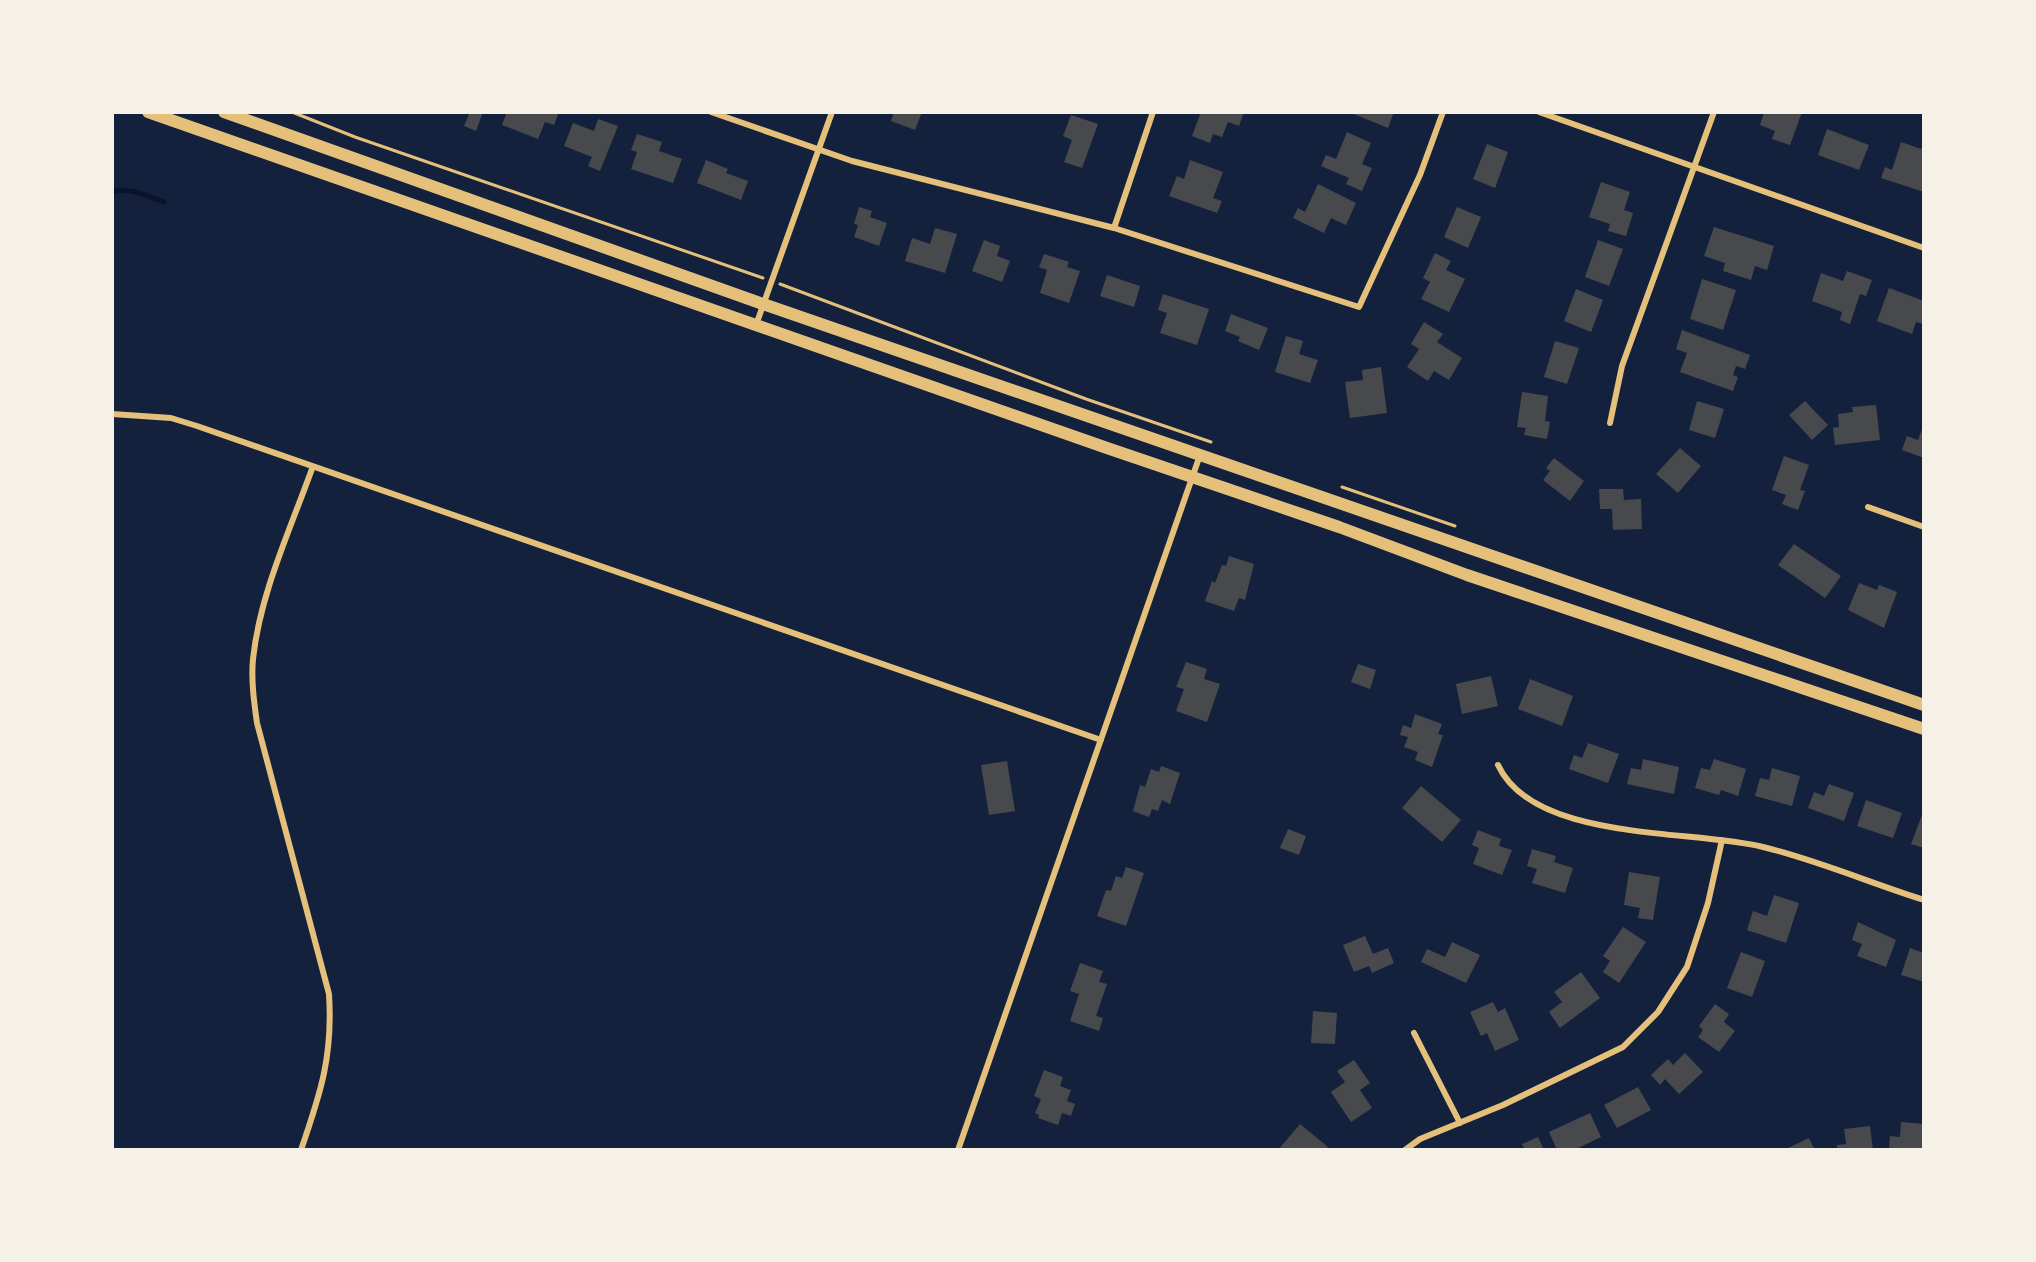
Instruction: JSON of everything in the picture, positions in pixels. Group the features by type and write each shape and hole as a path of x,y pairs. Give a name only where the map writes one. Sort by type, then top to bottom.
{"main road":[{"path":"148,112 1339,527 1467,575 1923,729"},
{"path":"224,112 764,304 1923,705"}],"street":[{"path":"711,112 818,150 1114,228 1359,307 1420,175 1443,112"},
{"path":"756,325 832,112"},
{"path":"1114,228 1153,112"},
{"path":"1539,112 1923,248"},
{"path":"1610,423 1622,366 1714,112"},
{"path":"112,414 171,418 1101,740"},
{"path":"958,1149 1200,455"},
{"path":"301,1149 321,1090 328,1059 331,1027 329,994 257,723 253,691 253,661 257,630 266,600 313,466"},
{"path":"1868,507 1923,527"},
{"path":"1498,765 1510,786 1521,796 1550,811 1653,834 1722,840 1762,847 1923,900"},
{"path":"1405,1149 1419,1139 1523,1096 1623,1047 1658,1012 1687,967 1708,903 1722,840"},
{"path":"1414,1033 1460,1123"}],"path":[{"path":"292,112 356,137 772,281 1076,395 1221,445"},
{"path":"1339,486 1464,529"}],"building":[{"path":"470,112 483,112 476,131 464,126"},
{"path":"507,112 559,112 554,125 545,122 538,139 502,125"},
{"path":"894,112 922,112 915,130 891,121"},
{"path":"1201,112 1244,112 1239,126 1228,122 1222,137 1213,134 1210,143 1192,136"},
{"path":"1349,112 1394,112 1388,128"},
{"path":"1764,112 1802,112 1790,145 1772,139 1775,131 1760,125"},
{"path":"1071,115 1098,124 1082,168 1064,162 1072,140 1063,136"},
{"path":"598,119 618,126 600,171 588,166 592,157 564,146 573,123 594,131"},
{"path":"1827,129 1869,145 1859,170 1818,155"},
{"path":"1347,132 1371,143 1362,164 1372,168 1362,191 1346,184 1349,178 1321,166 1326,155 1336,159"},
{"path":"637,134 662,142 659,151 682,159 673,183 631,169 637,152 631,150"},
{"path":"1901,142 1921,149 1924,143 1924,192 1881,178 1885,167 1892,170"},
{"path":"1487,144 1508,152 1495,188 1473,179"},
{"path":"706,160 728,169 726,173 748,181 741,200 697,183"},
{"path":"1190,160 1223,172 1213,198 1222,201 1217,213 1169,196 1177,176 1184,179"},
{"path":"1601,182 1630,192 1624,210 1633,213 1626,236 1608,231 1610,224 1589,217"},
{"path":"1318,184 1356,203 1346,225 1331,218 1324,233 1293,218 1298,208 1305,212"},
{"path":"859,207 872,211 870,217 887,223 879,246 854,237 858,225 854,224"},
{"path":"1457,207 1481,217 1468,248 1444,237"},
{"path":"1714,227 1774,246 1767,270 1755,266 1751,280 1723,271 1725,263 1704,256"},
{"path":"935,228 957,234 945,273 905,261 912,238 930,244"},
{"path":"984,240 1000,246 997,256 1010,261 1002,282 972,271"},
{"path":"1598,240 1623,249 1609,286 1585,277"},
{"path":"1435,253 1451,261 1446,270 1465,279 1449,312 1421,299 1430,282 1423,278"},
{"path":"1044,254 1069,262 1067,267 1080,271 1069,303 1040,293 1047,270 1039,267"},
{"path":"1847,271 1872,280 1866,296 1860,294 1850,324 1840,320 1842,312 1812,301 1821,273 1843,281"},
{"path":"1107,275 1140,286 1134,307 1100,296"},
{"path":"1702,279 1736,290 1723,330 1690,319"},
{"path":"1889,288 1924,301 1924,322 1923,324 1916,322 1912,334 1877,321"},
{"path":"1576,289 1603,300 1591,332 1564,321"},
{"path":"1163,294 1209,309 1197,345 1160,333 1167,313 1158,310"},
{"path":"1231,314 1268,328 1259,350 1238,341 1240,337 1225,331"},
{"path":"1424,322 1443,334 1437,342 1462,358 1449,380 1434,371 1428,381 1407,367 1419,349 1411,344"},
{"path":"1682,330 1750,355 1745,369 1736,366 1733,375 1738,377 1733,391 1680,372 1687,353 1676,349"},
{"path":"1286,336 1303,341 1299,354 1318,360 1310,383 1275,372"},
{"path":"1555,341 1579,348 1567,384 1544,377"},
{"path":"1381,367 1387,413 1350,418 1345,382 1363,380 1362,370"},
{"path":"1522,392 1548,396 1545,421 1550,422 1547,439 1524,435 1526,428 1517,427"},
{"path":"1697,401 1724,409 1715,438 1689,430"},
{"path":"1805,401 1828,425 1812,440 1789,415"},
{"path":"1876,405 1880,440 1835,445 1833,428 1839,427 1838,414 1853,412 1852,407"},
{"path":"1923,427 1924,458 1902,450 1907,436 1918,440"},
{"path":"1680,448 1701,466 1678,493 1656,474"},
{"path":"1784,456 1809,465 1800,490 1805,491 1798,510 1782,504 1786,495 1772,490"},
{"path":"1554,458 1584,481 1570,501 1543,480 1550,471 1546,468"},
{"path":"1599,489 1623,489 1624,500 1641,499 1642,529 1613,530 1612,509 1600,509"},
{"path":"1794,544 1841,576 1825,598 1778,565"},
{"path":"1229,556 1254,564 1245,600 1239,598 1234,611 1205,601 1212,581 1215,583 1222,565 1226,566"},
{"path":"1859,583 1877,590 1879,585 1897,592 1884,628 1848,610"},
{"path":"1186,662 1207,669 1204,679 1220,684 1207,722 1176,711 1184,689 1176,687"},
{"path":"1358,664 1376,670 1370,689 1351,682"},
{"path":"1491,676 1498,706 1462,714 1456,684"},
{"path":"1530,679 1573,696 1562,726 1518,709"},
{"path":"1415,714 1442,724 1438,734 1443,735 1432,767 1415,760 1418,752 1404,747 1408,737 1400,735 1403,725 1411,728"},
{"path":"1588,743 1619,754 1608,783 1569,769 1574,755 1582,758"},
{"path":"1643,759 1679,767 1674,794 1627,784 1631,768 1641,770"},
{"path":"1714,759 1746,769 1738,796 1721,790 1719,795 1695,788 1701,768 1710,770"},
{"path":"1007,761 1015,811 989,815 981,765"},
{"path":"1161,766 1180,773 1170,804 1162,800 1158,811 1152,809 1149,817 1133,811 1140,785 1145,787 1151,769 1159,772"},
{"path":"1772,768 1800,776 1792,806 1755,796 1760,778 1769,780"},
{"path":"1829,784 1854,793 1844,821 1808,808 1814,792 1824,796"},
{"path":"1421,786 1461,820 1442,842 1402,808"},
{"path":"1866,800 1902,813 1893,838 1857,826"},
{"path":"1922,815 1924,816 1924,848 1911,844"},
{"path":"1288,829 1306,836 1299,855 1280,848"},
{"path":"1478,830 1501,839 1499,846 1512,850 1502,875 1473,864 1479,848 1472,845"},
{"path":"1532,849 1556,856 1554,862 1573,868 1565,893 1532,883 1537,869 1527,866"},
{"path":"1126,867 1144,873 1126,926 1097,916 1106,890 1111,891 1116,876 1122,878"},
{"path":"1629,872 1660,877 1653,920 1638,918 1640,908 1624,905"},
{"path":"1774,895 1799,903 1786,943 1747,930 1753,911 1767,916"},
{"path":"1858,922 1896,940 1886,967 1857,956 1862,944 1852,940"},
{"path":"1623,927 1646,942 1619,983 1603,972 1610,961 1603,956"},
{"path":"1365,936 1373,954 1388,948 1394,963 1372,973 1369,966 1354,972 1343,945"},
{"path":"1452,942 1480,955 1466,983 1421,962 1427,949 1445,957"},
{"path":"1910,948 1924,953 1924,982 1901,975"},
{"path":"1741,952 1765,961 1752,997 1727,988"},
{"path":"1080,963 1103,971 1099,982 1107,984 1096,1016 1103,1018 1099,1031 1070,1021 1079,994 1070,991"},
{"path":"1581,972 1600,998 1560,1028 1549,1012 1562,1002 1554,992"},
{"path":"1493,1002 1498,1012 1505,1008 1519,1040 1495,1051 1487,1033 1481,1036 1470,1012"},
{"path":"1715,1004 1729,1014 1724,1022 1735,1031 1719,1052 1698,1037 1703,1030 1699,1026"},
{"path":"1313,1011 1337,1013 1335,1044 1311,1043"},
{"path":"1685,1053 1703,1072 1679,1094 1665,1079 1660,1085 1651,1075 1668,1059 1673,1065"},
{"path":"1354,1060 1370,1083 1360,1090 1372,1108 1351,1122 1331,1092 1345,1082 1337,1071"},
{"path":"1044,1070 1063,1077 1060,1086 1071,1090 1067,1101 1075,1104 1071,1116 1062,1113 1058,1125 1038,1118 1039,1115 1035,1113 1041,1099 1034,1096"},
{"path":"1638,1087 1651,1110 1617,1128 1604,1105"},
{"path":"1590,1113 1601,1137 1574,1150 1557,1150 1549,1132"},
{"path":"1901,1122 1924,1124 1924,1150 1889,1150 1890,1136 1900,1137"},
{"path":"1300,1124 1328,1147 1325,1150 1278,1150"},
{"path":"1870,1126 1873,1150 1837,1150 1837,1145 1846,1144 1844,1129"},
{"path":"1538,1137 1544,1150 1525,1150 1522,1144"},
{"path":"1809,1138 1815,1150 1784,1150"}],"waterway":[{"path":"112,192 131,191 164,202"}]}
